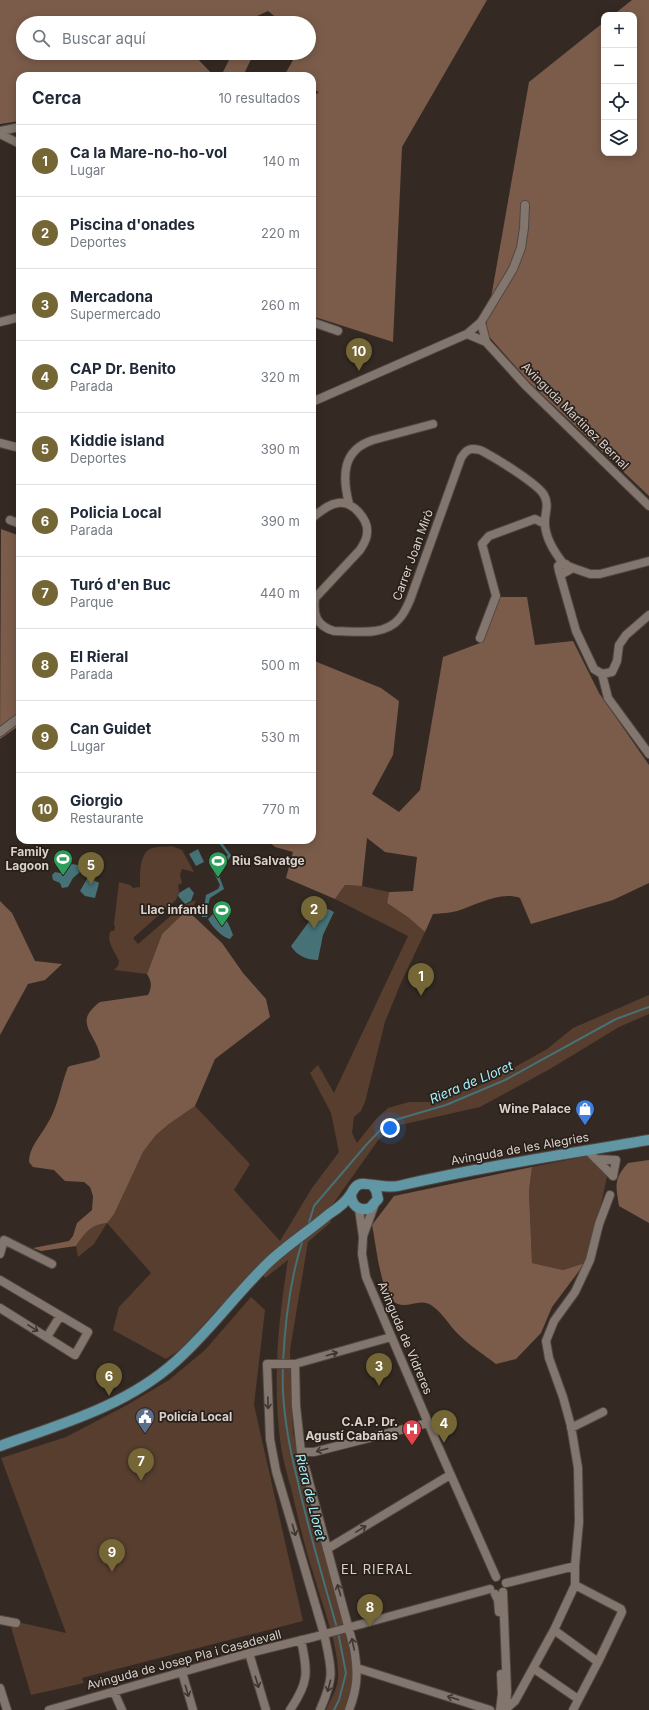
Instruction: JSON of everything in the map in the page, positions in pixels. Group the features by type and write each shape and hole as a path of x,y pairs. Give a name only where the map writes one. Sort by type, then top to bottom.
{"main road":[{"name":"Avinguda de les Alegries","path":"397,1187 458,1173 649,1140"},
{"path":"0,1446 90,1413 121,1399 151,1380 174,1363 197,1341 266,1265 285,1247 328,1216 351,1194 358,1185 363,1183 373,1186 397,1187"},
{"path":"373,1186 378,1195 376,1203"},
{"path":"328,1216 357,1208 367,1210 397,1187"},
{"path":"351,1194 353,1203 357,1208"}],"street":[{"path":"0,133 16,127"},
{"path":"0,133 16,142"},
{"path":"316,400 467,334 481,322 513,268 518,255 524,228 525,205"},
{"path":"0,322 16,318"},
{"name":"Avinguda Martinez Bernal","path":"481,322 486,342"},
{"path":"316,323 338,331"},
{"name":"Avinguda Martinez Bernal","path":"467,334 486,342 526,386 649,506"},
{"path":"316,515 326,507 340,502 349,504 344,488 346,472 348,457 356,449 369,441 433,424"},
{"path":"0,443 16,447"},
{"name":"Carrer Joan Mirò","path":"316,619 320,625 326,629 334,631 381,631 392,626 400,619 410,600 461,458 464,452 470,449 483,451 540,489 547,501 548,510 545,524 546,531 555,552 565,569 562,582 576,631 594,669 602,674"},
{"name":"Carrer Joan Mirò","path":"316,597 360,550 365,542 368,532 366,525 356,509 349,504"},
{"path":"10,520 16,522"},
{"path":"480,638 496,596 482,544 489,536 535,520 545,524"},
{"path":"565,569 590,574 600,574 649,561"},
{"path":"649,615 626,635 620,645 617,661 612,672 602,674 608,698 649,754"},
{"path":"0,732 16,720"},
{"path":"588,1151 596,1159 613,1176 616,1160 596,1159"},
{"path":"504,1709 515,1701 554,1630 576,1585 575,1566 579,1522 579,1484 571,1428 564,1397 549,1358 546,1341 554,1321 575,1292 590,1260 599,1224 610,1195"},
{"name":"Avinguda de Vidreres","path":"363,1237 376,1203"},
{"name":"Avinguda de Vidreres","path":"357,1208 363,1237 362,1254 366,1277 450,1475 496,1577"},
{"path":"0,1254 4,1240 52,1264"},
{"path":"0,1280 88,1332 75,1355 0,1308"},
{"path":"48,1337 60,1316"},
{"path":"320,1710 328,1692 332,1675 327,1633 275,1465 270,1439 271,1364 293,1364 391,1337"},
{"path":"293,1364 301,1452 348,1628 357,1668 357,1686 349,1710"},
{"path":"571,1428 603,1412"},
{"path":"301,1452 314,1452 428,1423"},
{"path":"327,1549 450,1475"},
{"path":"496,1591 506,1583 575,1566"},
{"path":"504,1709 508,1691 496,1591 489,1584 492,1579 496,1577 502,1578 506,1583"},
{"path":"573,1710 622,1612 621,1609 576,1585"},
{"name":"Avinguda de Josep Pla i Casadevall","path":"49,1710 249,1653 496,1591"},
{"path":"0,1620 16,1623"},
{"path":"554,1630 598,1662"},
{"path":"290,1710 302,1689 306,1675 301,1640"},
{"path":"249,1653 266,1710"},
{"path":"357,1668 490,1710"},
{"path":"534,1668 578,1699"},
{"path":"182,1672 193,1710"},
{"path":"0,1688 7,1710"},
{"path":"114,1692 122,1710"}],"shaded area":[{"path":"0,0 487,0 402,147 393,342 316,317 316,94 319,92 316,91 316,72 286,72 293,60 316,60 316,16 274,16 268,11 257,16 16,16 16,60 199,60 210,72 16,72 16,122 0,124"},
{"path":"632,0 649,0 649,496 530,383 485,332 529,82 601,24 601,156 637,156 637,12 617,12"},
{"path":"229,60 251,60 245,72 223,72"},
{"path":"1,529 16,535 16,728 0,739"},
{"path":"500,597 527,597 535,645 573,641 599,693 649,765 649,883 613,900 531,924 520,898 512,896 496,897 457,911 433,914 425,932 409,918 387,903 389,892 413,891 417,857 385,852 367,838 362,886 345,885 335,899 286,878 293,852 275,847 272,844 316,844 316,662 381,688 399,701 393,755 372,794 399,812 420,790 443,657 480,643"},
{"path":"172,846 182,850 194,872 182,869 180,875 182,883 178,885 179,892 176,900 133,938 138,944 181,907 196,900 190,913 187,910 162,934 147,974 114,970 118,966 119,961 111,946 109,935 111,931 114,931 115,927 114,924 119,882 130,885 133,888 140,887 141,866 146,852 155,847"},
{"path":"345,885 362,886 389,892 387,903 409,918 425,932 400,985 385,1022 365,1102 361,1111 354,1117 352,1133 357,1143 375,1120 388,1108 409,1102 432,1102 476,1087 547,1049 573,1028 649,995 649,1014 619,1027 550,1069 480,1107 400,1125 379,1139 328,1211 331,1222 308,1242 290,1350 293,1432 299,1462 347,1636 352,1664 352,1686 344,1710 326,1710 335,1691 338,1679 334,1642 305,1545 284,1462 278,1423 277,1353 281,1306 288,1260 265,1278 258,1265 181,1349 166,1359 113,1330 119,1307 151,1273 107,1223 143,1152 156,1135 195,1106 250,1164 234,1190 280,1241 312,1188 339,1152 331,1113 310,1073 318,1065 334,1093 408,936 335,899"},
{"path":"0,901 12,913 35,961 62,964 45,980 28,984 0,1035"},
{"path":"187,910 222,943 243,973 266,999 270,1017 215,1059 195,1106 156,1135 143,1152 114,1214 107,1223 88,1230 76,1246 41,1251 33,1248 69,1241 73,1236 77,1223 92,1210 93,1196 90,1187 84,1182 65,1181 54,1170 33,1167 29,1162 31,1152 50,1119 56,1105 68,1067 95,1060 100,1057 97,1045 88,1029 87,1018 89,1013 100,1002 148,995 151,984 147,974 162,934"},
{"path":"587,1156 602,1168 607,1177 594,1236 585,1263 563,1270 532,1263 529,1191 532,1167"},
{"path":"649,1160 649,1223 619,1206 617,1183 620,1174 628,1163"},
{"path":"532,1167 529,1191 532,1263 563,1270 585,1263 552,1307 541,1333 516,1359 496,1364 462,1338 439,1311 431,1305 422,1302 402,1305 392,1300 383,1281 372,1225 394,1196"},
{"path":"107,1223 94,1244 78,1257 76,1246 88,1230"},
{"path":"251,1297 265,1310 254,1405 303,1621 82,1678 84,1683 31,1695 9,1620 66,1633 1,1458 66,1437 127,1405 169,1380 205,1350"}],"water":[{"name":"Riu Salvatge","path":"220,844 223,844 231,855 229,859 220,866 221,869 218,873 224,889 210,898 207,909 209,913 207,917 202,917 200,912 204,908 206,895 218,889 220,885 213,871 213,866 228,855"},
{"path":"198,849 204,862 196,866 189,854"},
{"name":"Family Lagoon","path":"71,864 79,865 80,872 73,878 68,887 62,888 60,883 53,880 52,875 55,872 60,873"},
{"path":"88,877 99,883 95,898 85,896 80,891"},
{"path":"189,887 194,893 191,901 185,904 178,896 179,893"},
{"path":"316,903 334,912 323,935 318,960 303,957 291,946 308,923"},
{"name":"Llac infantil","path":"214,913 224,918 230,927 233,935 230,939 221,934 208,919"}],"waterway":[{"name":"Riera de Lloret","path":"308,1226 314,1206 367,1144 388,1122 446,1105 505,1080 616,1019 649,1007"},
{"name":"Riera de Lloret","path":"283,1363 289,1300 298,1254 303,1239"},
{"name":"Riera de Lloret","path":"283,1367 284,1409 291,1451 301,1497 337,1628"},
{"name":"Riera de Lloret","path":"334,1710 339,1700 346,1673 338,1632"}],"place":[{"name":"Giorgio","path":"359,371"},
{"name":"Family Lagoon","path":"63,876"},
{"name":"Riu Salvatge","path":"218,878"},
{"name":"Kiddie island","path":"91,885"},
{"name":"Llac infantil","path":"222,927"},
{"name":"Piscina d'onades","path":"314,929"},
{"name":"Ca la Mare-no-ho-vol","path":"421,996"},
{"name":"Wine Palace","path":"585,1126"},
{"name":"Mercadona","path":"379,1386"},
{"name":"Policia Local","path":"109,1396"},
{"name":"Policía Local","path":"145,1434"},
{"name":"CAP Dr. Benito","path":"444,1443"},
{"name":"C.A.P. Dr. Agustí Cabañas","path":"412,1446"},
{"name":"Turó d'en Buc","path":"141,1481"},
{"name":"Can Guidet","path":"112,1572"},
{"name":"El Rieral","path":"370,1627"}],"district":[{"name":"EL RIERAL","path":"377,1569"}]}
